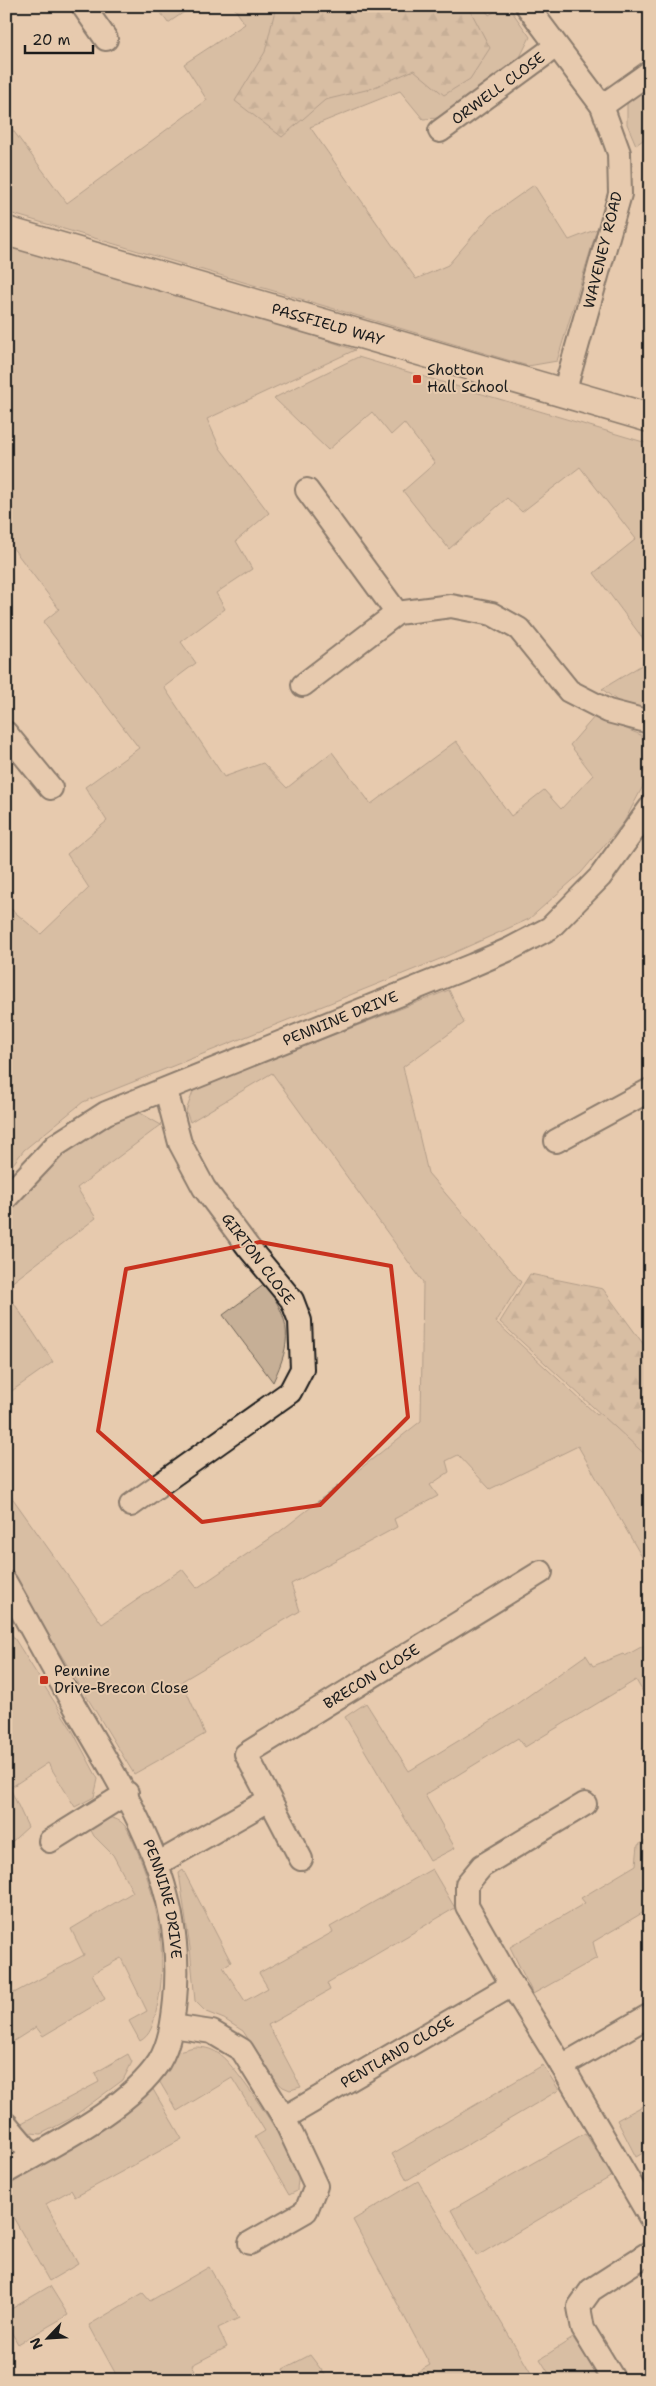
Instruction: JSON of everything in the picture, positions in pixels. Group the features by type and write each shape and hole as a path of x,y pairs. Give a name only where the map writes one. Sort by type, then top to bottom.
{"street":[{"path":"84,6 106,39"},
{"name":"WAVENEY ROAD","path":"527,6 602,106 619,153 620,194 564,393"},
{"name":"ORWELL CLOSE","path":"440,131 556,46"},
{"path":"602,106 650,72"},
{"name":"PASSFIELD WAY","path":"6,231 650,418"},
{"path":"307,490 397,612"},
{"path":"303,685 397,612 452,606 492,614 519,629 569,690 608,711 650,722"},
{"path":"6,733 51,788"},
{"name":"PENNINE DRIVE","path":"6,1198 56,1145 106,1113 473,965 510,949 550,928 600,877 647,819"},
{"name":"GIRTON CLOSE","path":"131,1505 290,1392 302,1369 300,1321 292,1300 248,1247 204,1188 180,1143 166,1090"},
{"path":"556,1141 650,1090"},
{"name":"BRECON CLOSE","path":"300,1859 246,1754 541,1572"},
{"name":"PENNINE DRIVE","path":"6,2172 92,2122 138,2087 159,2061 172,2026 176,1987 170,1903 158,1863 127,1793 8,1590"},
{"path":"50,1841 127,1793"},
{"path":"158,1863 269,1800"},
{"path":"585,1804 482,1866 467,1884 467,1906 650,2217"},
{"name":"PENTLAND CLOSE","path":"284,2118 512,1985"},
{"path":"562,2066 650,2015"},
{"path":"172,2026 212,2032 242,2050 284,2118 316,2186 306,2211 250,2243"},
{"path":"6,2124 33,2156"},
{"path":"614,2380 583,2329 579,2307 591,2290 650,2252"}],"highlighted area":[{"path":"260,1242 391,1266 408,1417 320,1505 202,1522 98,1431 126,1269"}],"green space":[{"path":"156,6 193,6 168,23"},
{"path":"233,6 483,6 489,15 503,6 508,6 530,37 518,61 439,118 423,119 400,91 310,127 416,279 448,265 490,216 534,185 569,240 597,229 557,361 528,366 6,212 6,121 67,203 207,100 184,64 245,24"},
{"path":"276,6 468,6 490,48 470,79 444,95 414,70 370,89 325,100 282,137 235,101 265,52"},
{"path":"650,83 650,135 636,145 627,124 627,104 639,90"},
{"path":"6,241 222,304 355,350 207,419 220,448 269,513 236,541 252,569 216,593 225,609 181,642 196,663 164,687 224,777 263,763 287,788 332,752 371,804 456,741 511,816 544,790 561,809 593,775 570,745 595,716 641,735 650,753 650,773 624,822 581,873 529,919 440,959 83,1102 24,1150 6,1173 6,905 41,934 89,888 67,854 107,821 85,787 139,748 43,622 59,609 6,539"},
{"path":"358,357 650,444 650,648 594,573 636,539 580,467 522,512 507,498 449,549 403,491 435,463 404,423 391,435 372,412 328,450 274,398"},
{"path":"650,660 650,710 624,706 602,689"},
{"path":"449,990 464,1023 403,1067 428,1173 521,1282 496,1322 597,1415 604,1410 650,1453 650,1571 578,1446 490,1489 458,1455 446,1461 449,1472 430,1485 438,1496 394,1519 397,1527 291,1584 300,1611 182,1681 205,1734 134,1774 6,1565 6,1489 102,1624 182,1569 197,1588 278,1533 421,1421 423,1282 272,1073 190,1122 186,1111 194,1089"},
{"path":"135,1110 161,1125 77,1188 96,1218 6,1287 6,1217 19,1198 61,1150"},
{"path":"530,1274 603,1289 650,1353 650,1459 500,1322"},
{"path":"265,1284 280,1310 286,1332 284,1355 273,1382 223,1315"},
{"path":"6,1291 53,1362 6,1395"},
{"path":"6,1625 72,1730 98,1779 94,1797 75,1807 48,1763 10,1788 28,1827 6,1847"},
{"path":"650,1642 650,1704 636,1680 525,1747 518,1738 425,1795 455,1848 430,1861 345,1717 366,1703 409,1771 504,1713 586,1655 593,1666 623,1654 625,1656"},
{"path":"101,1816 123,1823 128,1830 142,1863 155,1905 159,1926 162,1969 160,1991 151,2029 147,2036 140,2041 129,2021 147,2011 121,1958 92,1974 105,1999 43,2036 36,2027 6,2046 6,1982 14,1993 84,1955 71,1929 133,1892 113,1855 94,1836 88,1825"},
{"path":"650,1839 649,1909 593,1942 597,1958 533,1994 510,1947 585,1903 581,1898 636,1865 638,1845"},
{"path":"432,1869 455,1908 327,1983 330,1990 268,2025 301,2087 290,2090 283,2087 275,2080 243,2031 224,2019 206,2012 195,2001 190,1948 179,1873 183,1870 231,1962 223,1967 245,2001 268,1988 259,1973 333,1932 330,1927"},
{"path":"194,2047 207,2048 219,2054 250,2091 294,2161 298,2172 297,2191 289,2195 255,2137 265,2131 232,2078 177,2111 158,2079 174,2052"},
{"path":"128,2054 132,2062 123,2080 70,2119 41,2134 21,2132 14,2127 99,2082 95,2073"},
{"path":"543,2065 559,2090 407,2180 392,2154"},
{"path":"151,2086 182,2139 75,2197 71,2190 46,2204 78,2264 49,2281 13,2217 6,2220 6,2187 91,2135"},
{"path":"650,2102 650,2149 636,2157 617,2120"},
{"path":"585,2133 612,2176 477,2256 451,2210"},
{"path":"418,2181 535,2380 403,2380 430,2365 353,2220"},
{"path":"209,2267 239,2318 218,2328 227,2347 192,2365 195,2370 178,2380 119,2380 89,2325 143,2293 150,2301"},
{"path":"50,2286 68,2315 18,2344 6,2323 6,2312"},
{"path":"573,2338 596,2371 597,2380 553,2380 540,2359"},
{"path":"310,2355 329,2380 288,2380 283,2369"}],"place":[{"name":"Shotton Hall School","path":"417,379"},
{"name":"Pennine Drive-Brecon Close","path":"44,1680"}]}
